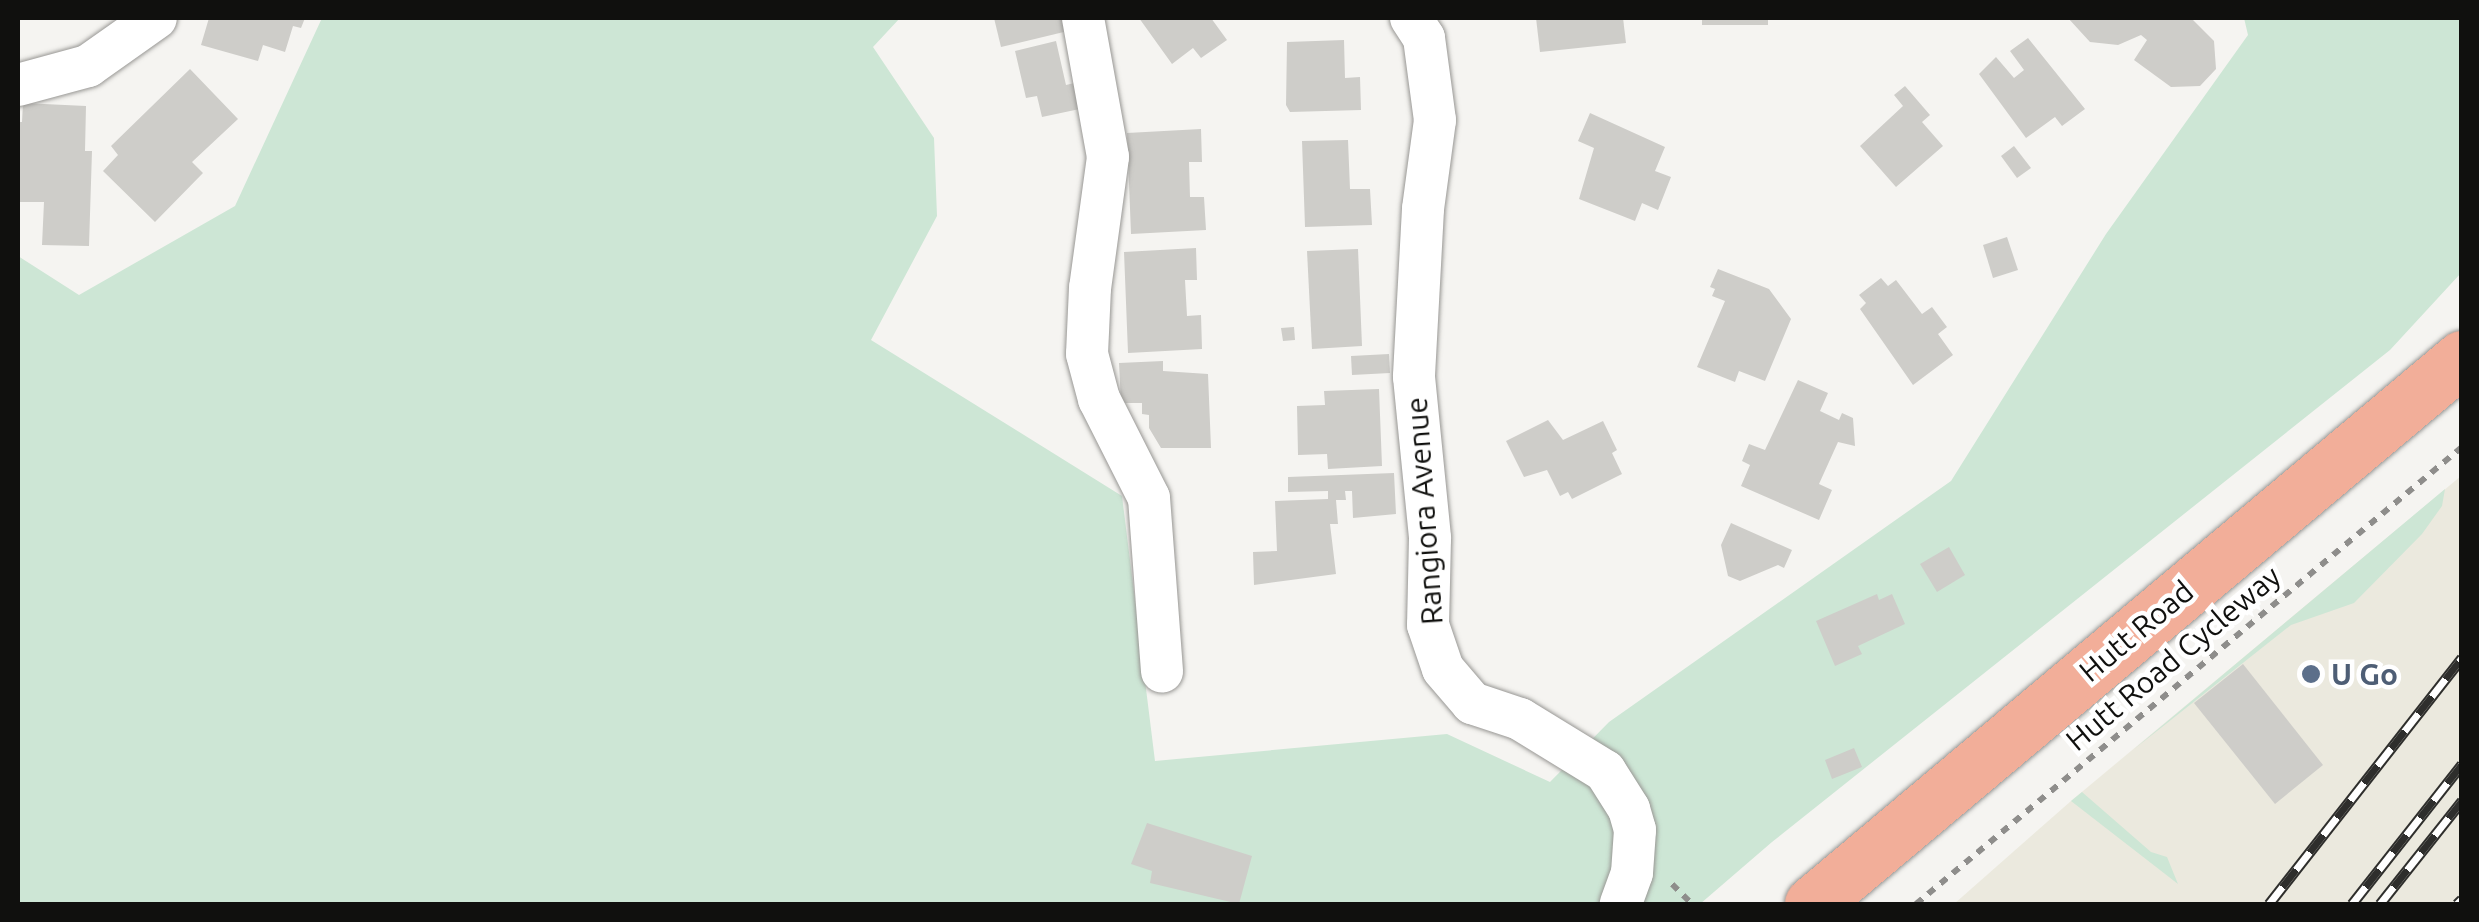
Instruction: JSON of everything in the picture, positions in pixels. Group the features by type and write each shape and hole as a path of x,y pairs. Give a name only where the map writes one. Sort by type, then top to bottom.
{"main road":[{"name":"Hutt Road","path":"1812,904 2462,358"}],"street":[{"path":"18,86 88,66 156,18"},
{"path":"1083,18 1108,157 1090,288 1087,354 1099,399 1148,498 1162,672"},
{"name":"Rangiora Avenue","path":"1411,18 1424,38 1435,120 1423,209 1414,377 1430,538 1428,625 1443,669 1472,704 1520,719 1605,771 1629,809 1635,830 1632,873 1621,904"}],"path":[{"name":"Hutt Road Cycleway","path":"1916,904 2462,448"}],"shaded area":[{"path":"2461,476 2461,904 1954,904 2071,801"}],"green space":[{"path":"322,18 900,18 873,47 934,138 937,216 871,340 1122,496 1155,761 1447,734 1550,782 1609,722 1951,481 2106,234 2248,35 2244,18 2461,18 2461,273 2390,350 1772,842 1700,904 18,904 18,256 79,295 235,206"},
{"path":"2445,489 2442,506 2422,534 2354,603 2291,625 2133,750"},
{"path":"2082,792 2151,852 2167,857 2178,884 2071,801"}],"building":[{"path":"209,18 305,18 301,28 293,26 285,52 263,45 258,61 201,45"},
{"path":"994,18 1065,18 1068,31 1001,47"},
{"path":"1139,18 1211,18 1227,40 1201,58 1193,48 1172,64"},
{"path":"1536,18 1623,18 1626,43 1540,52"},
{"path":"1702,18 1768,18 1768,25 1702,25"},
{"path":"2068,18 2191,18 2214,41 2216,69 2200,86 2171,87 2134,60 2147,40 2141,35 2118,45 2090,42"},
{"path":"2028,38 2085,109 2062,126 2055,117 2026,138 1979,74 1996,57 2014,78 2024,70 2010,51"},
{"path":"1344,40 1345,78 1360,77 1361,110 1290,112 1286,105 1287,42"},
{"path":"1056,41 1066,85 1083,81 1089,107 1042,117 1037,96 1026,98 1015,51"},
{"path":"190,69 238,119 192,162 203,173 155,222 103,171 118,155 111,146"},
{"path":"1905,86 1930,115 1922,122 1943,146 1896,187 1860,146 1903,106 1894,95"},
{"path":"23,103 86,106 85,151 92,151 89,246 42,245 44,202 18,202 18,122 22,122"},
{"path":"1590,113 1665,147 1655,171 1671,177 1658,210 1642,203 1635,221 1579,199 1594,148 1578,141"},
{"path":"1201,129 1202,162 1189,162 1190,197 1204,197 1206,230 1131,234 1127,133"},
{"path":"1348,140 1350,189 1370,189 1372,225 1305,227 1302,141"},
{"path":"2014,146 2031,168 2017,178 2001,156"},
{"path":"2007,237 2018,270 1993,278 1983,245"},
{"path":"1196,248 1197,280 1185,280 1187,316 1201,315 1202,349 1128,353 1124,252"},
{"path":"1358,249 1362,346 1312,349 1307,251"},
{"path":"1718,269 1769,289 1791,319 1765,381 1739,371 1735,382 1697,367 1725,301 1712,296 1715,289 1710,287"},
{"path":"1881,278 1888,286 1896,280 1922,314 1932,307 1947,327 1938,334 1953,355 1913,385 1860,309 1866,303 1859,295"},
{"path":"1294,327 1295,340 1283,341 1281,328"},
{"path":"1389,354 1390,373 1352,375 1351,356"},
{"path":"1163,361 1163,371 1208,374 1211,448 1161,448 1149,428 1149,415 1142,414 1142,403 1121,403 1119,363"},
{"path":"1798,380 1828,393 1820,411 1839,420 1842,413 1853,418 1855,446 1838,442 1819,484 1832,490 1819,520 1741,486 1750,465 1742,461 1749,444 1765,450"},
{"path":"1379,389 1382,466 1328,469 1327,454 1298,455 1297,406 1325,405 1324,391"},
{"path":"1548,420 1563,440 1603,421 1617,450 1612,453 1622,474 1572,499 1568,492 1560,496 1547,470 1524,477 1506,441"},
{"path":"1394,473 1396,514 1353,518 1352,491 1345,491 1346,500 1336,500 1338,524 1330,524 1336,574 1254,585 1253,552 1277,551 1275,501 1328,499 1328,491 1288,492 1288,477"},
{"path":"1731,523 1792,550 1784,568 1778,565 1740,581 1728,576 1721,545"},
{"path":"1949,547 1965,575 1937,592 1920,564"},
{"path":"1877,594 1879,600 1892,594 1905,624 1858,646 1862,654 1835,666 1816,621"},
{"path":"2243,664 2323,765 2275,804 2194,703"},
{"path":"1854,748 1862,767 1832,779 1825,760"},
{"path":"1147,823 1252,856 1239,904 1150,883 1152,871 1131,864"}],"railway":[{"path":"2269,904 2462,658"},
{"path":"2352,904 2462,764"},
{"path":"2380,904 2462,801"},
{"path":"2457,904 2462,899"}],"place":[{"name":"U Go","path":"2311,674"}]}
